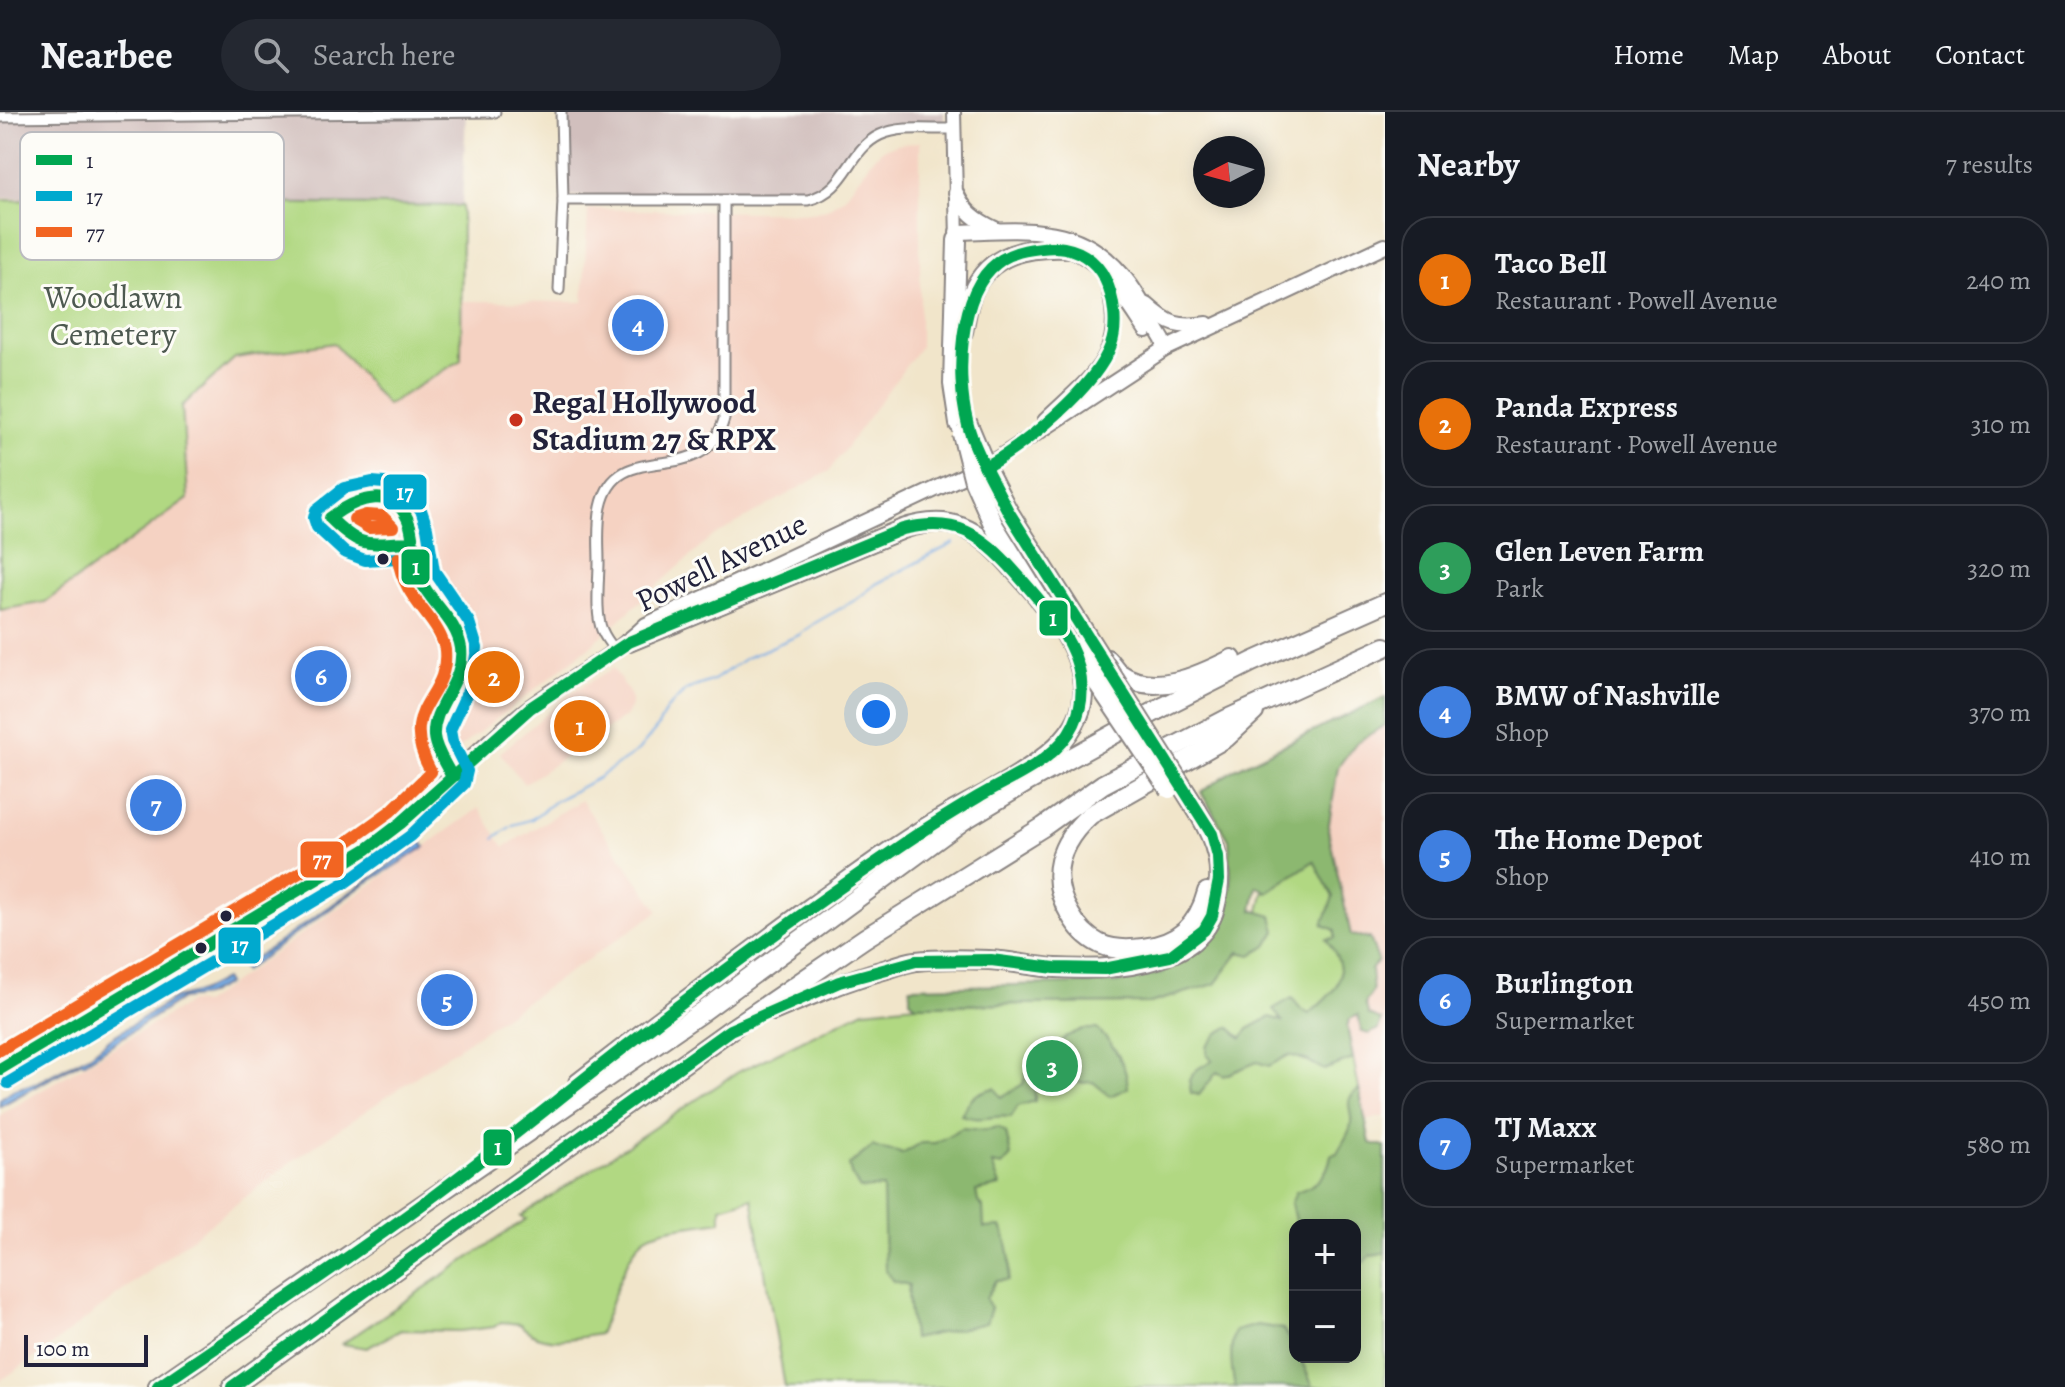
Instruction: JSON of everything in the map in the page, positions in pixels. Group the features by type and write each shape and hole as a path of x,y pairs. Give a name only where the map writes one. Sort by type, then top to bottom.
{"highway":[{"path":"730,1030 839,982 916,961 991,960 1055,968 1104,969 1170,956 1204,930 1218,896 1218,856 1212,834 1193,814 1080,641 963,423 957,236"},
{"path":"957,236 953,384 974,481 994,526 1040,600"},
{"path":"962,335 972,295 982,276 993,266 1025,249 1070,248"},
{"path":"622,646 903,529 938,523 966,528 985,539 1080,641 1120,673 1144,683 1180,682 1385,592"},
{"path":"158,1387 702,1012 964,820 1165,706 1252,662 1385,603"},
{"path":"431,1198 659,1020 837,889 930,825 1047,756 1074,726 1081,706 1083,679 1080,641"},
{"path":"232,1387 730,1030 865,938 1043,827 1103,784 1268,700 1385,647"},
{"path":"1193,814 1208,857 1210,879 1202,910 1184,933 1169,943 1135,949 1101,945 1087,936 1070,914 1060,889 1060,859 1072,832 1105,804 1226,738 1268,700"}],"main road":[{"path":"956,193 963,208 978,221 999,231"},
{"path":"957,236 1043,230 1076,238 1105,258 1164,321 1185,327 1224,322"},
{"path":"957,236 1026,240 1070,248 1090,260 1119,289 1156,345 1165,349"},
{"name":"Powell Avenue","path":"0,1069 367,849 401,823 530,708 622,646 646,625 931,492 1019,446 1165,349 1385,246"},
{"path":"1019,446 1094,374 1107,356 1115,321 1106,277"},
{"path":"1138,295 1165,349"}],"street":[{"path":"0,117 495,112"},
{"path":"559,290 563,200 561,112"},
{"path":"954,112 957,236"},
{"path":"563,200 813,199 834,187 865,146 879,136 899,130 955,129"},
{"path":"622,646 600,622 599,518 605,494 614,481 633,467 682,461 700,453 714,441 724,419 724,201"}],"shaded area":[{"path":"0,112 466,112 462,206 284,203 284,132 20,132 20,198 0,198"},
{"path":"563,112 944,112 944,121 879,126 866,133 827,179 811,191 775,195 568,196"},
{"path":"920,142 920,347 829,471 712,537 587,649 463,745 347,844 0,1052 0,610 45,602 188,499 181,432 182,406 235,358 334,343 461,360 461,301 583,302 588,209 813,213 827,209 845,197 882,150 897,144"},
{"path":"613,668 631,696 631,706 626,716 524,784 500,753 570,694"},
{"path":"1385,697 1385,1116 1365,1121 1345,1015 1360,984 1308,733"},
{"path":"581,800 659,911 295,1159 43,1352 0,1381 0,1115 190,1002 203,1004 479,808 504,847"}],"green space":[{"name":"Woodlawn Cemetery","path":"0,200 20,200 20,260 284,260 284,204 462,206 461,360 387,405 334,343 235,358 182,406 188,499 45,602 0,610"},
{"path":"1385,697 1385,725 1356,743 1338,767 1328,830 1351,935 1370,938 1378,960 1371,970 1373,991 1365,1003 1369,1015 1381,1020 1378,1029 1369,1034 1362,1032 1358,1015 1350,1019 1347,1026 1353,1059 1324,1070 1289,1055 1269,1066 1257,1062 1224,1076 1217,1072 1199,1095 1191,1093 1189,1080 1196,1070 1212,1060 1207,1055 1207,1047 1218,1033 1229,1027 1242,1038 1248,1029 1270,1017 1282,1021 1273,1009 1292,998 1309,1014 1334,989 1340,972 1339,962 1326,939 1335,938 1335,930 1323,925 1333,897 1314,861 1267,892 1257,886 1252,910 1272,916 1276,931 1267,946 1251,955 1239,952 1215,984 1150,1003 916,1005 910,1000 910,987 1116,983 1161,973 1203,944 1221,923 1231,886 1229,840 1201,792 1235,769"},
{"path":"1308,733 1360,984 1345,1016 1385,1224 1385,1387 785,1387 752,1198 721,1207 721,1221 669,1229 643,1239 630,1257 599,1334 547,1339 520,1324 501,1322 494,1327 460,1331 401,1330 367,1348 342,1344 526,1219 521,1216 738,1072 864,1010 916,1005 1150,1003 1215,984 1254,934 1265,884 1235,769"},
{"path":"1083,1029 1097,1029 1109,1042 1122,1063 1128,1088 1110,1096 1093,1082 1050,1085 1035,1090 1035,1101 1018,1106 1011,1117 961,1115 971,1100 983,1091 995,1088 1001,1097 1023,1084 1026,1073 1056,1049 1065,1037"},
{"path":"1359,1089 1370,1143 1385,1146 1385,1253 1370,1255 1361,1262 1361,1219 1295,1219 1291,1203 1296,1192 1320,1179 1331,1155 1337,1153 1350,1128 1349,1101"},
{"path":"998,1127 1006,1132 1011,1156 1002,1166 992,1164 1000,1186 976,1191 978,1202 983,1207 984,1228 1001,1227 1004,1233 1010,1260 1008,1280 995,1281 986,1299 991,1308 986,1323 913,1339 909,1285 894,1281 885,1270 883,1187 860,1189 849,1165 873,1146 902,1154 921,1143 935,1143 962,1128 984,1130"},
{"path":"1257,1325 1283,1329 1289,1338 1289,1363 1303,1363 1313,1387 1235,1387 1231,1359 1235,1331"}],"water":[{"path":"422,842 425,847 362,886 244,971 240,966 266,951"},
{"path":"224,979 227,984 204,996 181,999 85,1062 0,1106 0,1099 13,1090 36,1083 91,1054 175,998 200,992"}],"waterway":[{"path":"494,838 513,825 532,819 555,801 598,778 638,751 657,728 666,710 686,690 714,680 746,658 799,635 876,584 954,543"}],"transit line":[{"name":"1","path":"1056,247 1085,256 1105,279 1114,311 1111,345 1103,361 1075,397 1019,445 985,467 970,433 964,403 961,359 967,314 974,294 997,263 1017,252 1056,247"},
{"name":"1","path":"232,1387 730,1030 839,982 916,961 991,960 1055,968 1104,969 1170,956 1204,930 1212,916 1219,880 1218,856 1212,834 1008,511 985,467"},
{"name":"17","path":"8,1083 346,882 410,836 464,784 467,771 450,730 472,682 477,648 469,622 434,571 421,510 403,490 372,482 344,488 316,510 314,518 317,527 344,552 365,560 398,558"},
{"name":"1","path":"412,542 367,543 351,536 330,518 351,505 375,498 386,499 404,512 410,526 420,580 455,629 461,648 458,672 438,715 434,736 451,775"},
{"name":"77","path":"366,515 382,516 393,527 369,528 354,519 366,515"},
{"name":"1","path":"0,1069 367,849 401,823 530,708 629,642 903,529 938,525 966,531 979,538 1029,588 1068,642 1077,661 1081,702 1066,737 1045,758 928,827 831,894 663,1018 431,1198 158,1387"},
{"name":"77","path":"0,1050 328,856 391,811 431,772 421,750 419,732 421,717 440,681 445,650 437,629 407,586 398,558"}],"place":[{"name":"BMW of Nashville","path":"638,325"},
{"name":"Regal Hollywood Stadium 27 & RPX","path":"516,420"},
{"name":"Burlington","path":"321,676"},
{"name":"Panda Express","path":"494,677"},
{"name":"Taco Bell","path":"580,726"},
{"name":"TJ Maxx","path":"156,805"},
{"name":"The Home Depot","path":"447,1000"},
{"name":"Glen Leven Farm","path":"1052,1066"}]}
